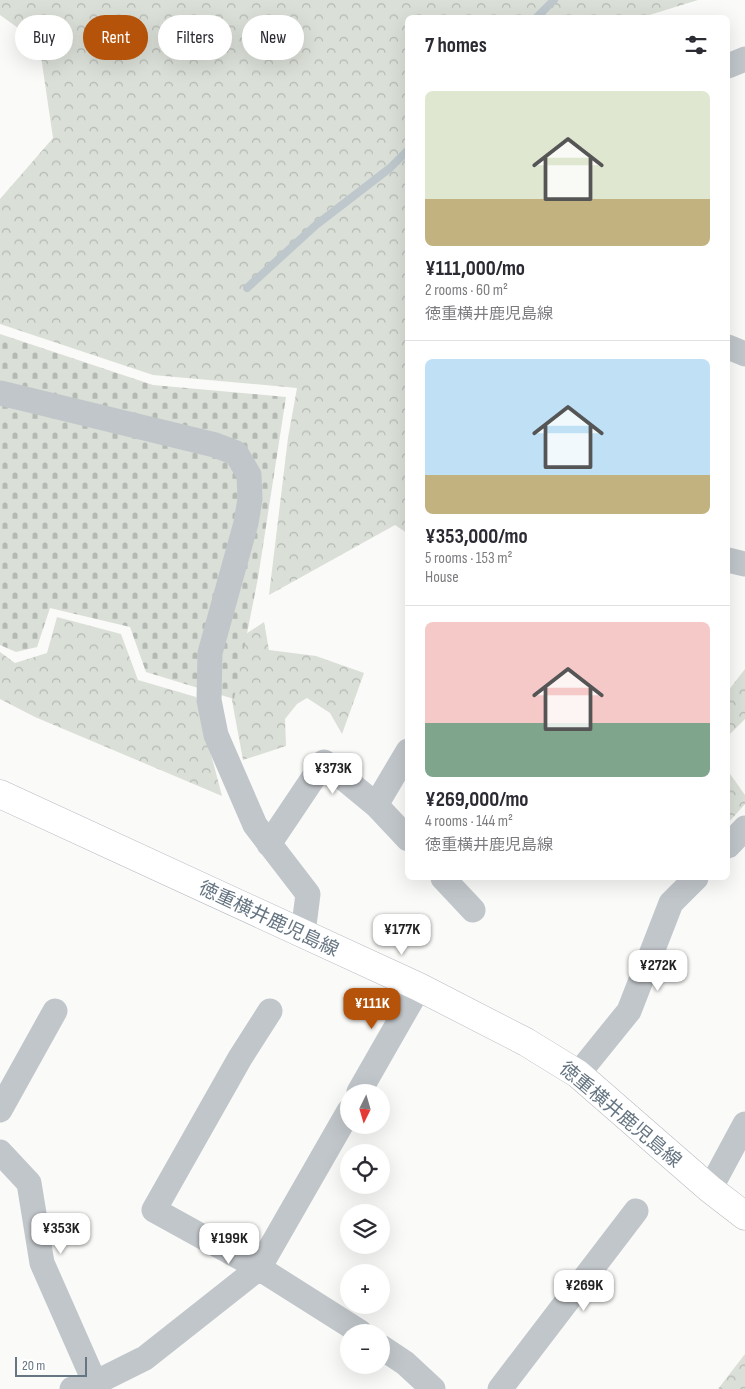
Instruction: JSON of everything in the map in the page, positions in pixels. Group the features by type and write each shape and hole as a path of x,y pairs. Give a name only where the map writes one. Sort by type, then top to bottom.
{"main road":[{"name":"徳重横井鹿児島線","path":"0,794 303,933 419,988 526,1042 578,1074 710,1190 745,1216"}],"street":[{"path":"730,65 745,59"},
{"path":"730,347 745,354"},
{"path":"0,393 236,452 249,475 250,498 246,523 210,653 209,700 216,735 254,825 308,894 303,933"},
{"path":"730,560 745,564"},
{"path":"376,805 405,757"},
{"path":"269,844 324,762 376,805 405,836"},
{"path":"730,844 745,828"},
{"path":"445,880 473,910"},
{"path":"578,1074 629,1011 671,903 694,880"},
{"path":"364,1084 419,988"},
{"path":"0,1110 55,1010"},
{"path":"270,1011 240,1058 154,1210 258,1268 347,1324"},
{"path":"710,1190 745,1124"},
{"path":"0,1152 29,1183 42,1263 83,1386 145,1358 258,1268 340,1127"},
{"path":"500,1389 636,1211"},
{"path":"390,1353 405,1363 433,1389"}],"green space":[{"path":"0,0 698,0 649,15 405,15 405,532 395,525 269,595 288,438 297,388 153,375 0,324 0,199 53,138 42,60 73,60 73,15 15,15 15,26 0,15"},
{"path":"0,334 153,385 286,397 258,578 234,699 146,672 130,627 50,608 37,647 16,652 0,645"},
{"path":"57,617 121,634 138,680 196,697 222,796 35,717 0,699 0,652 15,663 47,653"},
{"path":"264,622 269,650 316,656 364,673 342,734 330,713 307,698 297,704 285,719 286,746 243,760 226,668 234,642"},
{"path":"745,669 745,719 730,734 730,688"},
{"path":"730,774 745,795 745,804 730,821"},
{"path":"745,1354 745,1389 718,1389"}],"waterway":[{"path":"539,15 554,0"},
{"path":"247,288 316,225 390,168 405,153"}]}
